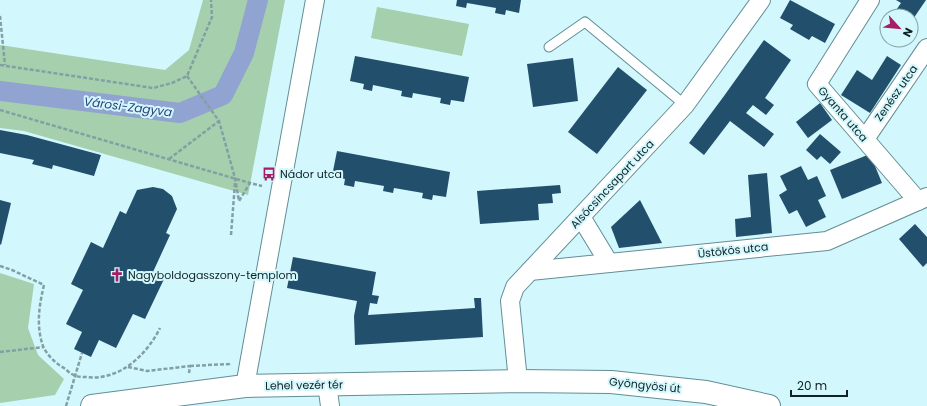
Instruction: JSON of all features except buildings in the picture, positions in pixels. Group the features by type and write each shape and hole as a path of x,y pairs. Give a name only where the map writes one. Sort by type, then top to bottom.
{"street":[{"path":"245,386 315,0"},
{"name":"Alsócsincsapart utca","path":"518,381 510,301 515,287 685,105 761,0"},
{"name":"Gyanta utca","path":"870,0 817,84 865,139 922,199"},
{"name":"Zenész utca","path":"865,139 927,48"},
{"name":"Üstökös utca","path":"530,271 827,241 922,199"},
{"path":"581,218 609,263"},
{"name":"Lehel vezér tér","path":"92,406 245,386 518,381"},
{"name":"Gyöngyösi út","path":"518,381 611,382 706,392 769,406"},
{"path":"327,384 330,406"}],"lane":[{"path":"549,47 586,22 685,105"}],"path":[{"path":"0,65 153,88 172,83 187,76 212,17 211,0"},
{"path":"0,16 5,65"},
{"path":"187,76 219,121 235,178 239,201 250,182"},
{"path":"0,110 250,182 262,186 261,193"},
{"path":"169,159 219,121"},
{"path":"231,235 235,178"},
{"path":"0,266 44,285 39,306 39,329 44,347 54,362 74,376 93,378 112,375 128,367 144,354 160,328"},
{"path":"0,352 44,347"},
{"path":"66,406 82,353"},
{"path":"190,366 229,364 230,359"}],"green space":[{"path":"203,0 285,0 248,195 24,131 0,128 0,45 165,70 189,50"},
{"path":"377,7 469,24 462,56 371,38"},
{"path":"0,273 34,284 28,328 38,355 64,379 55,395 0,403"}],"waterway":[{"name":"Városi-Zagyva","path":"0,91 180,113 223,95 244,53 258,0"}],"place":[{"name":"Nádor utca","path":"269,174"},
{"name":"Nagyboldogasszony-templom","path":"117,275"}]}
